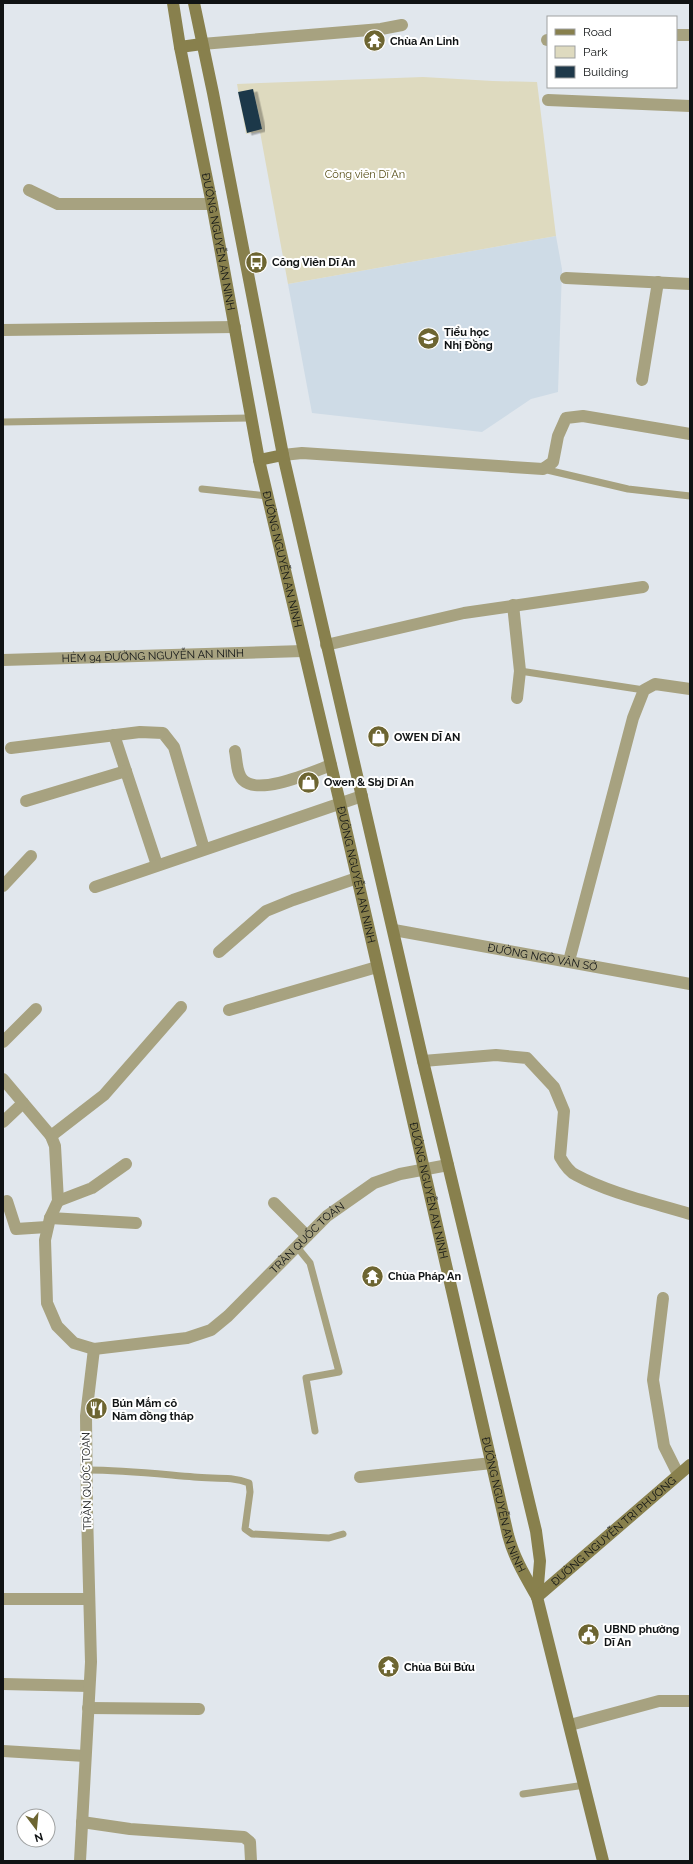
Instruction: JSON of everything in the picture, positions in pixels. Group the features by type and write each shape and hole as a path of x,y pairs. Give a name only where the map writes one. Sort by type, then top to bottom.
{"main road":[{"name":"ĐƯỜNG NGUYỄN AN NINH","path":"172,3 212,204 250,418 267,496 340,803 514,1554 537,1597 603,1861"},
{"name":"ĐƯỜNG NGUYỄN AN NINH","path":"194,3 283,455 326,645 394,930 423,1061 536,1531 540,1561 537,1597"},
{"path":"180,47 202,44"},
{"path":"259,460 283,455"},
{"name":"ĐƯỜNG NGUYỄN TRI PHƯƠNG","path":"537,1597 690,1465"}],"street":[{"path":"202,44 381,29 402,25"},
{"path":"677,35 690,35"},
{"path":"548,100 690,106"},
{"path":"28,190 58,204 212,204"},
{"path":"566,278 690,284"},
{"path":"642,380 658,282"},
{"path":"3,330 235,327"},
{"path":"283,455 302,453 543,469 553,462 558,436 566,418 583,416 690,434"},
{"path":"326,645 464,613 643,587"},
{"path":"513,605 520,671 517,698"},
{"name":"HẺM 94 ĐƯỜNG NGUYỄN AN NINH","path":"3,660 303,651"},
{"path":"569,961 633,718 644,690 655,684 690,689"},
{"path":"11,748 140,732 162,733 174,747 204,849"},
{"path":"114,735 157,865"},
{"path":"235,751 239,775 244,781 253,785 262,786 277,783 331,765"},
{"path":"26,801 126,771"},
{"path":"95,887 362,796"},
{"path":"5,881 31,856"},
{"path":"219,952 266,911 357,878"},
{"name":"ĐƯỜNG NGÔ VĂN SỞ","path":"394,930 690,984"},
{"path":"229,1010 378,967"},
{"path":"51,1136 104,1095 181,1007"},
{"path":"3,1042 36,1009"},
{"path":"423,1061 496,1055 527,1058 554,1087 564,1111 560,1157 565,1166 575,1175 608,1188 690,1214"},
{"path":"3,1079 51,1136 55,1146 58,1201 49,1222 45,1240 47,1303 57,1326 74,1343 94,1350"},
{"path":"3,1122 23,1103"},
{"path":"58,1201 92,1188 126,1164"},
{"name":"TRẦN QUỐC TOẢN","path":"80,1861 91,1662 86,1416 94,1350 187,1338 211,1330 228,1316 327,1216 374,1183 400,1174 448,1165"},
{"path":"8,1201 16,1229 49,1222 136,1223"},
{"path":"274,1203 307,1236"},
{"path":"663,1298 653,1380 664,1446 678,1474"},
{"path":"360,1477 492,1463"},
{"path":"3,1599 89,1599"},
{"path":"3,1684 89,1686"},
{"path":"570,1725 659,1700 690,1701"},
{"path":"88,1708 199,1709"},
{"path":"3,1751 85,1756"},
{"path":"82,1822 130,1829 244,1837 250,1842 251,1861"}],"lane":[{"path":"3,422 250,418"},
{"path":"543,469 628,488 690,496"},
{"path":"202,489 267,496"},
{"path":"520,671 644,690"},
{"path":"297,1246 310,1263 339,1372 306,1378 315,1431"},
{"path":"86,1470 126,1470 194,1477 238,1479 249,1483 250,1492 245,1529 252,1534 329,1538 344,1534"},
{"path":"523,1794 585,1785"}],"shaded area":[{"name":"Tiểu học Nhị Đồng","path":"556,236 562,269 558,392 531,399 482,432 312,413 288,284"}],"green space":[{"name":"Công viên Dĩ An","path":"423,77 537,82 556,236 288,284 260,132 246,134 237,84"}],"building":[{"path":"253,89 262,129 247,133 238,92"}],"place":[{"name":"Chùa An Linh","path":"375,41"},
{"name":"Công Viên Dĩ An","path":"257,262"},
{"name":"Tiểu học Nhị Đồng","path":"429,338"},
{"name":"OWEN DĨ AN","path":"378,737"},
{"name":"Owen & Sbj Dĩ An","path":"308,782"},
{"name":"Chùa Pháp An","path":"372,1276"},
{"name":"Bún Mắm cô Năm đồng tháp","path":"96,1409"},
{"name":"UBND phường Dĩ An","path":"588,1635"},
{"name":"Chùa Bùi Bửu","path":"388,1667"}]}
